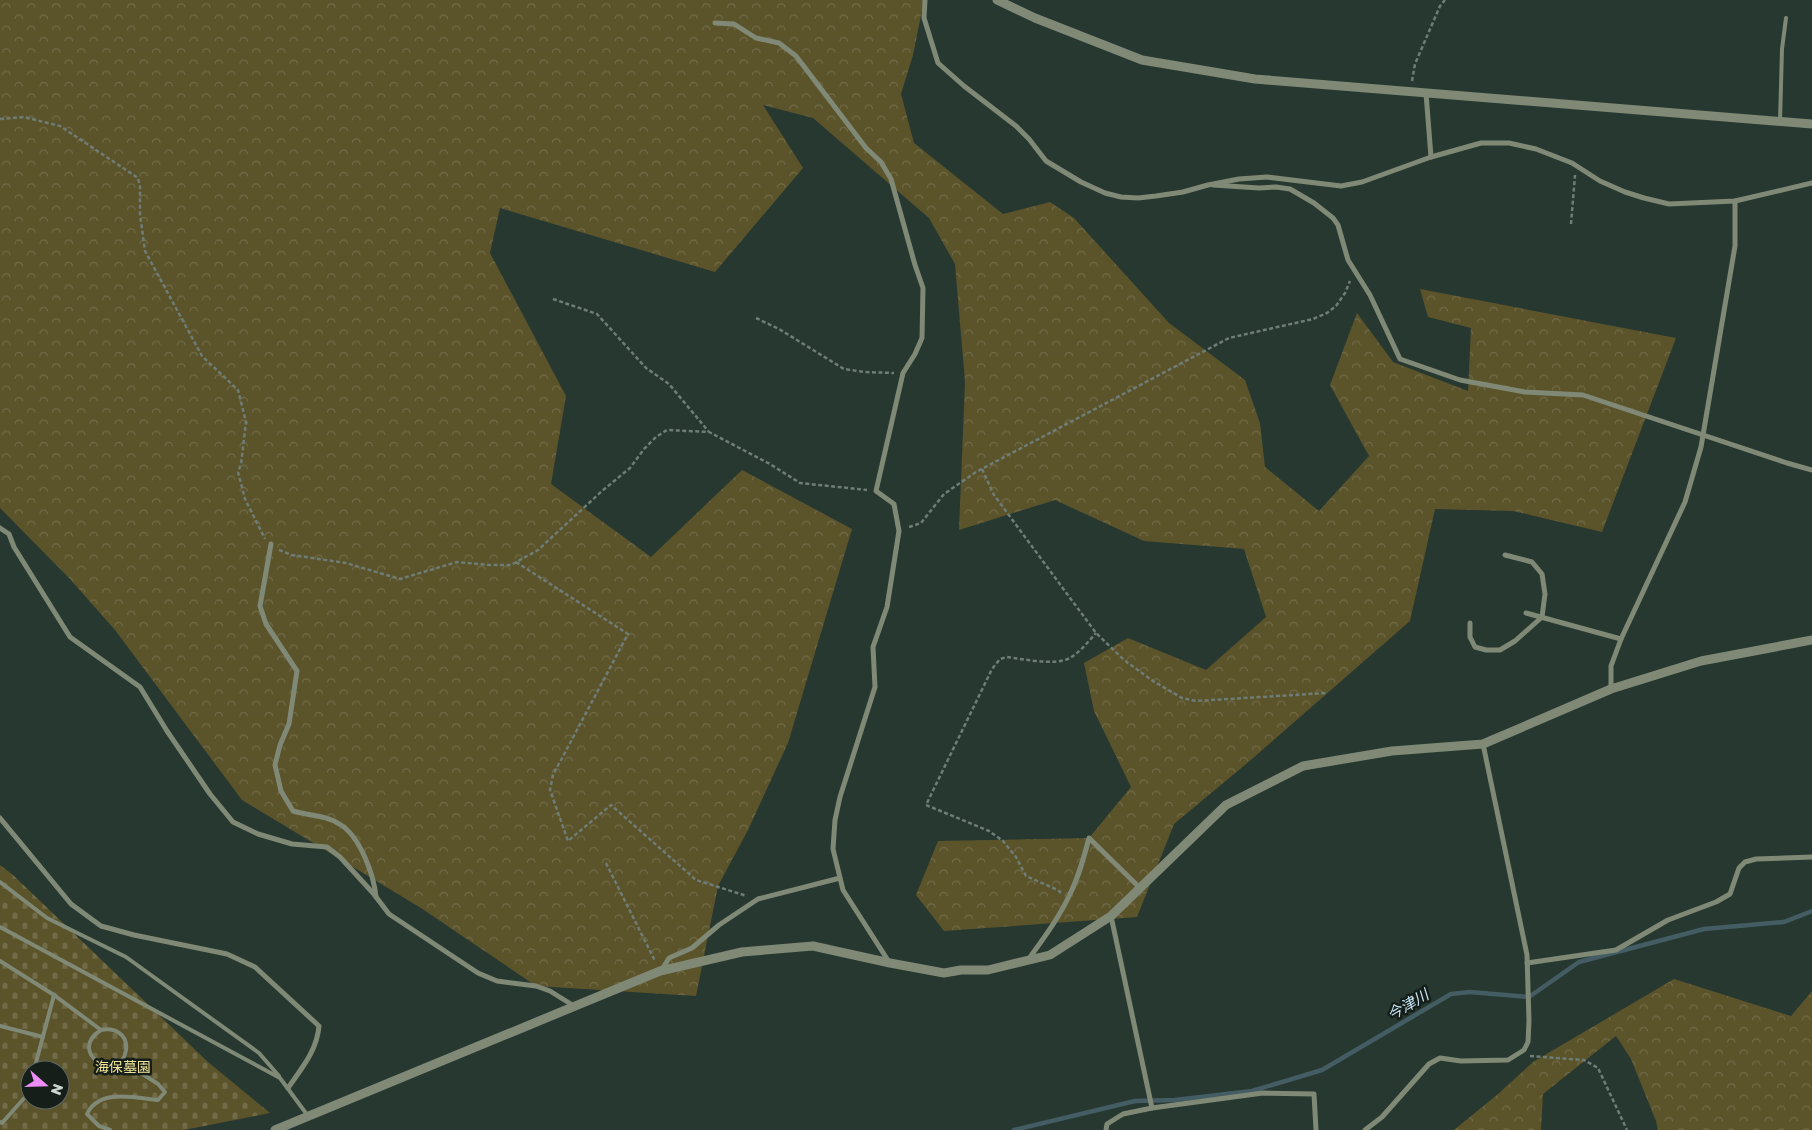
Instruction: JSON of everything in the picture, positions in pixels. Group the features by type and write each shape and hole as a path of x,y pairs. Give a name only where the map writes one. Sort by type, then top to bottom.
{"street":[{"path":"925,0 924,18 938,63 964,86 1016,126 1046,161 1082,182 1105,193 1121,197 1156,196 1239,179 1267,177 1341,186 1362,182 1431,157 1481,143 1509,144 1536,149 1576,166 1600,181 1644,198 1669,204 1735,201 1812,182"},
{"path":"998,0 1035,18 1142,60 1255,80 1812,124"},
{"path":"715,23 734,24 756,38 779,43 796,56 866,148 881,162 891,179 923,288 922,338 915,354 903,372 876,491 894,504 899,531 887,607 873,647 875,687 847,772 835,820 834,849 843,890 890,963"},
{"path":"1426,93 1431,157"},
{"path":"1208,185 1290,189 1301,194 1333,218 1338,225 1348,260 1370,295 1400,359 1460,380 1524,392 1583,395 1812,470"},
{"path":"1611,689 1611,666 1621,639 1685,502 1702,447 1735,246 1735,201"},
{"path":"0,528 9,534 14,547 70,637 140,687 210,794 233,822 258,834 292,844 327,847 340,857 389,914 478,973 497,981 536,986 550,991 575,1006"},
{"path":"271,544 260,606 266,624 297,670 289,724 280,745 275,765 281,791 293,810 307,815 321,816 342,825 359,845 374,879 376,897"},
{"path":"1470,623 1470,637 1476,647 1486,650 1500,650 1515,641 1542,617 1545,594 1542,574 1532,562 1505,555"},
{"path":"1526,613 1621,639"},
{"path":"275,1130 660,971 742,952 813,946 944,973 961,970 988,970 1050,955 1111,916 1226,805 1303,766 1392,751 1484,744 1611,689 1701,661 1812,640"},
{"path":"1365,1130 1382,1117 1428,1064 1440,1058 1461,1061 1508,1060 1524,1050 1528,1042 1527,963 1484,744"},
{"path":"0,818 71,904 101,926 134,935 227,954 255,967 318,1026 318,1037 312,1053 288,1088"},
{"path":"1028,960 1058,918 1068,900 1089,838 1140,888"},
{"path":"1527,963 1616,950 1668,920 1716,902 1730,894 1739,868 1745,862 1756,859 1812,857"},
{"path":"660,971 669,958 692,948 720,925 758,899 840,878"},
{"path":"1111,916 1152,1108"},
{"path":"1106,1130 1106,1124 1123,1114 1152,1108 1263,1094 1314,1094 1316,1130"}],"lane":[{"path":"1780,121 1782,49 1786,18"},
{"path":"0,882 47,918 126,958 259,1053 308,1116"},
{"path":"0,927 280,1078"},
{"path":"0,961 54,995 101,1030"},
{"path":"37,1060 54,995"},
{"path":"0,1026 43,1037"},
{"path":"108,1028 115,1030 125,1040 125,1054 115,1065 100,1064 90,1054 91,1040 101,1030 108,1028"},
{"path":"110,1130 99,1126 87,1114 95,1104 108,1097 158,1100 165,1092 158,1084 121,1060"},
{"path":"0,1122 2,1123 20,1104"}],"path":[{"path":"1409,92 1415,64 1440,6 1445,0"},
{"path":"0,119 24,117 60,126 138,178 145,252 202,356 238,390 246,422 241,464 238,472 244,499 265,540 279,550 292,555 346,563 400,579 457,562 511,565 538,550 630,468 656,437 667,430 709,432"},
{"path":"1571,224 1576,166"},
{"path":"899,531 921,523 944,494 982,469 1229,338 1313,319 1327,313 1336,306 1345,293 1354,270"},
{"path":"553,300 597,314 646,368 670,384 709,432 800,482 876,491"},
{"path":"756,318 799,340 844,369 882,373 903,372"},
{"path":"982,469 994,495 1096,633 1153,682 1182,698 1196,701 1326,693"},
{"path":"516,562 628,634 553,775 550,790 568,841 612,805 696,880 758,899"},
{"path":"1068,900 1058,890 1026,876 1016,857 1003,841 990,831 926,805 992,669 1000,659 1007,657 1053,662 1068,659 1081,649 1096,633"},
{"path":"606,863 660,971"},
{"path":"1516,1055 1584,1060 1598,1068 1627,1130"}],"green space":[{"path":"0,0 924,0 913,55 901,94 914,143 1003,214 1050,202 1074,218 1169,323 1245,380 1260,423 1265,467 1319,511 1369,456 1330,385 1357,313 1393,362 1468,391 1471,328 1428,317 1420,289 1676,338 1602,532 1513,511 1435,509 1410,621 1252,759 1174,824 1137,917 944,931 916,895 938,841 1089,838 1131,787 1094,711 1084,663 1128,638 1206,670 1266,617 1244,549 1144,541 1055,500 959,530 965,382 955,264 929,218 813,118 763,105 803,168 715,272 500,208 490,253 566,396 551,484 651,557 742,470 852,529 788,743 748,830 718,886 696,996 536,986 421,908 242,800 115,630 69,578 0,508"},
{"name":"海保墓園","path":"0,865 13,875 208,1062 270,1113 184,1130 0,1130"},
{"path":"1674,979 1791,1016 1812,991 1812,1130 1658,1130 1631,1059 1616,1036 1543,1094 1541,1130 1454,1130 1533,1062"}],"waterway":[{"name":"今津川","path":"1014,1130 1135,1101 1175,1100 1252,1091 1322,1070 1451,994 1470,992 1529,997 1579,962 1704,929 1784,922 1812,911"}]}
